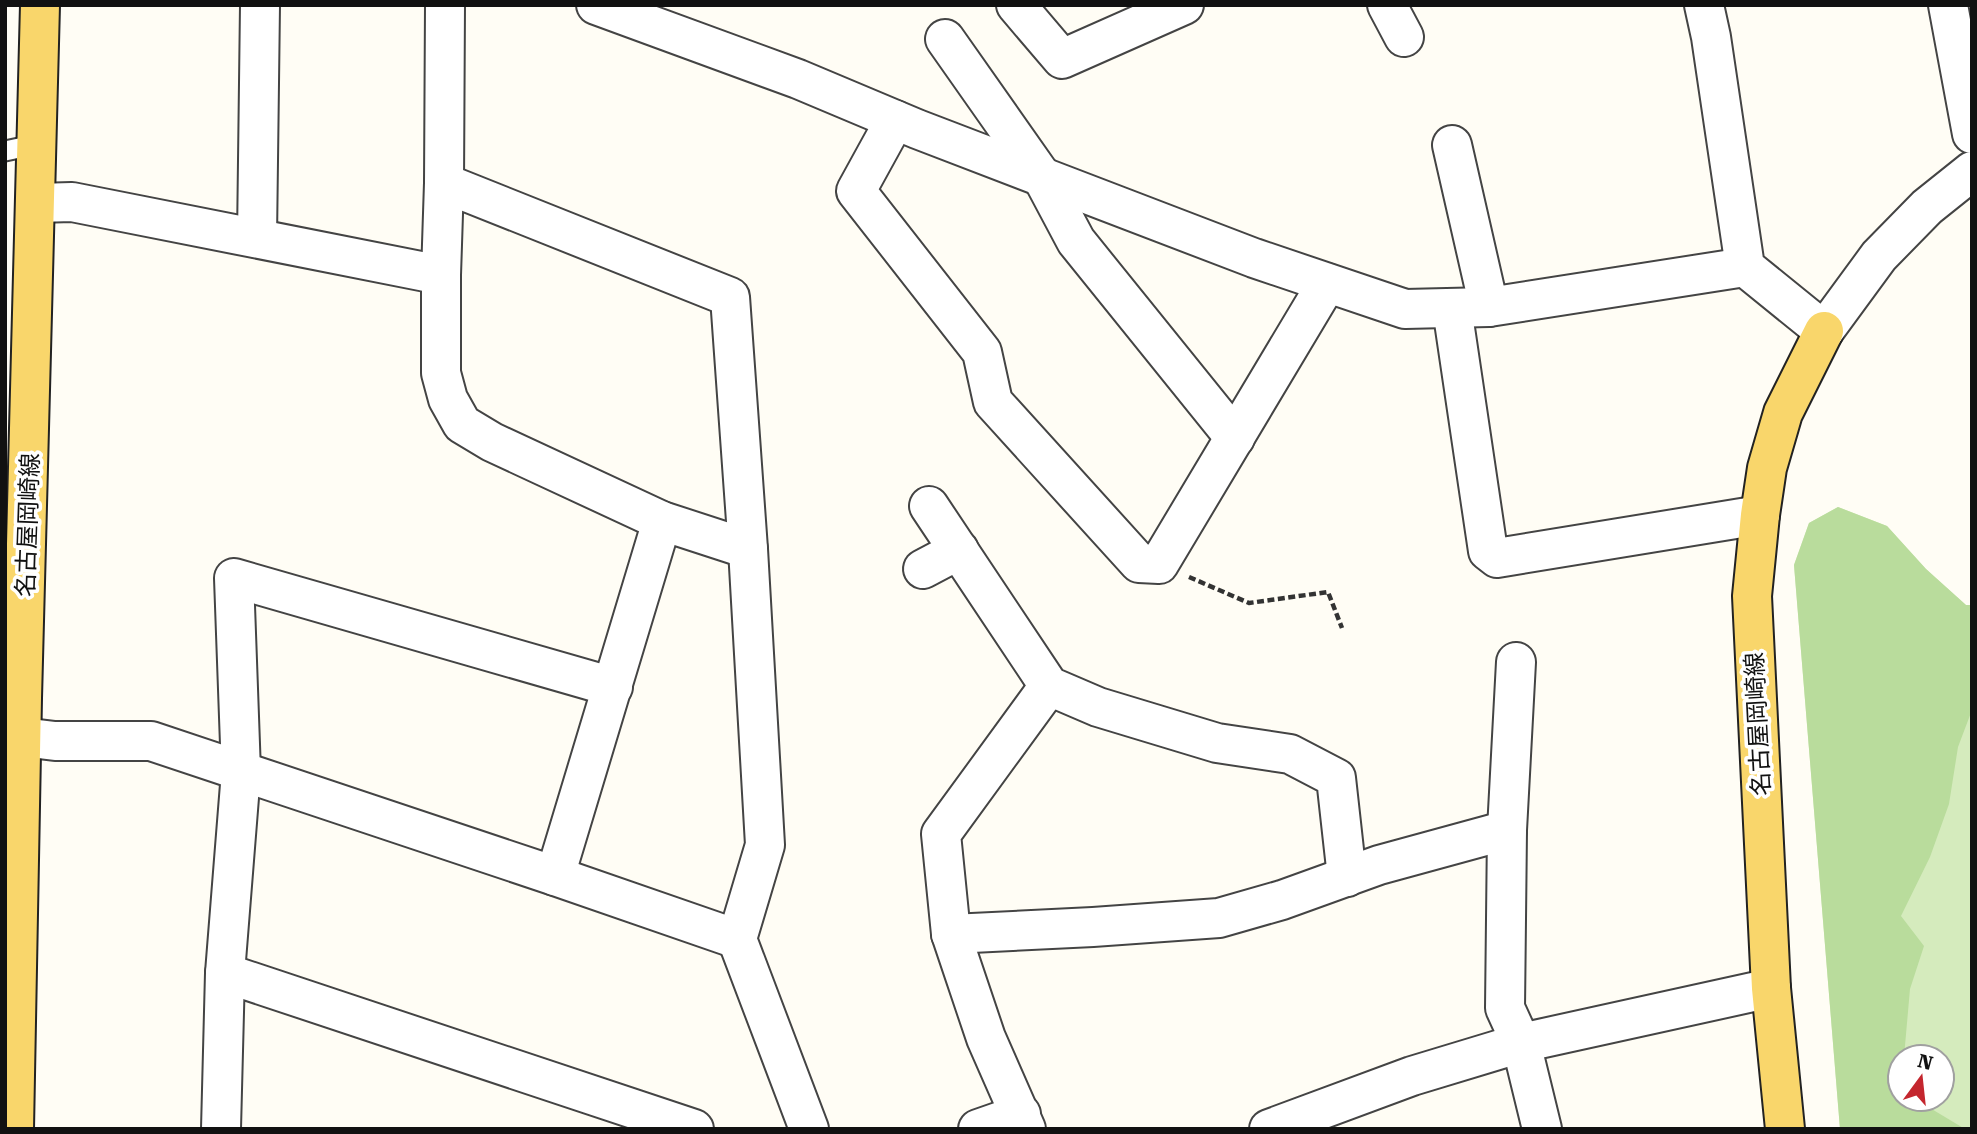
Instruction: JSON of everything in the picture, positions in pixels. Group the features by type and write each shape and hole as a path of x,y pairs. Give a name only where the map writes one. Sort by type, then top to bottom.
{"main road":[{"name":"名古屋岡崎線","path":"14,1129 11,1048 13,863 22,737 37,203 22,147 40,5"},
{"name":"名古屋岡崎線","path":"1784,1129 1771,988 1752,596 1767,468 1783,413 1824,331"}],"street":[{"path":"257,238 260,5"},
{"path":"445,5 441,373 448,399 462,424 492,442 662,522 748,549"},
{"path":"596,5 798,79 895,120 1254,258 1405,309 1470,308 1745,267"},
{"path":"1016,5 1062,59 1184,5"},
{"path":"1704,5 1745,267 1824,331 1879,256 1927,207 1972,171"},
{"path":"1948,5 1972,134"},
{"path":"945,39 1042,177 1076,241 1235,438"},
{"path":"895,120 856,191 982,352 993,402 1139,563 1159,564 1327,283"},
{"path":"1452,145 1470,308 1488,551 1497,558 1760,515"},
{"path":"444,183 730,297 765,845 737,939 809,1129"},
{"path":"37,203 72,202 441,275"},
{"path":"929,506 1049,686 1098,707 1217,743 1290,754 1336,778 1347,877"},
{"path":"555,876 662,522"},
{"path":"923,569 959,550"},
{"path":"221,1129 225,973 241,772 234,578 613,687"},
{"path":"1516,662 1507,830 1505,1008 1521,1043 1542,1129"},
{"path":"978,1129 1023,1122 986,1038 951,934 941,834 1049,686"},
{"path":"22,737 55,741 151,741 737,939"},
{"path":"951,934 1219,918 1282,900 1379,864 1507,830"},
{"path":"225,973 694,1129"},
{"path":"1269,1129 1412,1076 1521,1043 1771,988"}],"path":[{"path":"1159,564 1249,603 1328,592 1342,628"}],"green space":[{"path":"1838,507 1887,526 1926,569 1966,605 1972,605 1972,1129 1840,1129 1794,565 1809,523"},
{"path":"1838,507 1887,526 1926,569 1966,605 1972,605 1972,710 1958,747 1949,804 1930,857 1901,916 1924,946 1910,989 1905,1043 1886,1043 1886,1113 1938,1113 1965,1129 1840,1129 1794,565 1809,523"}]}
